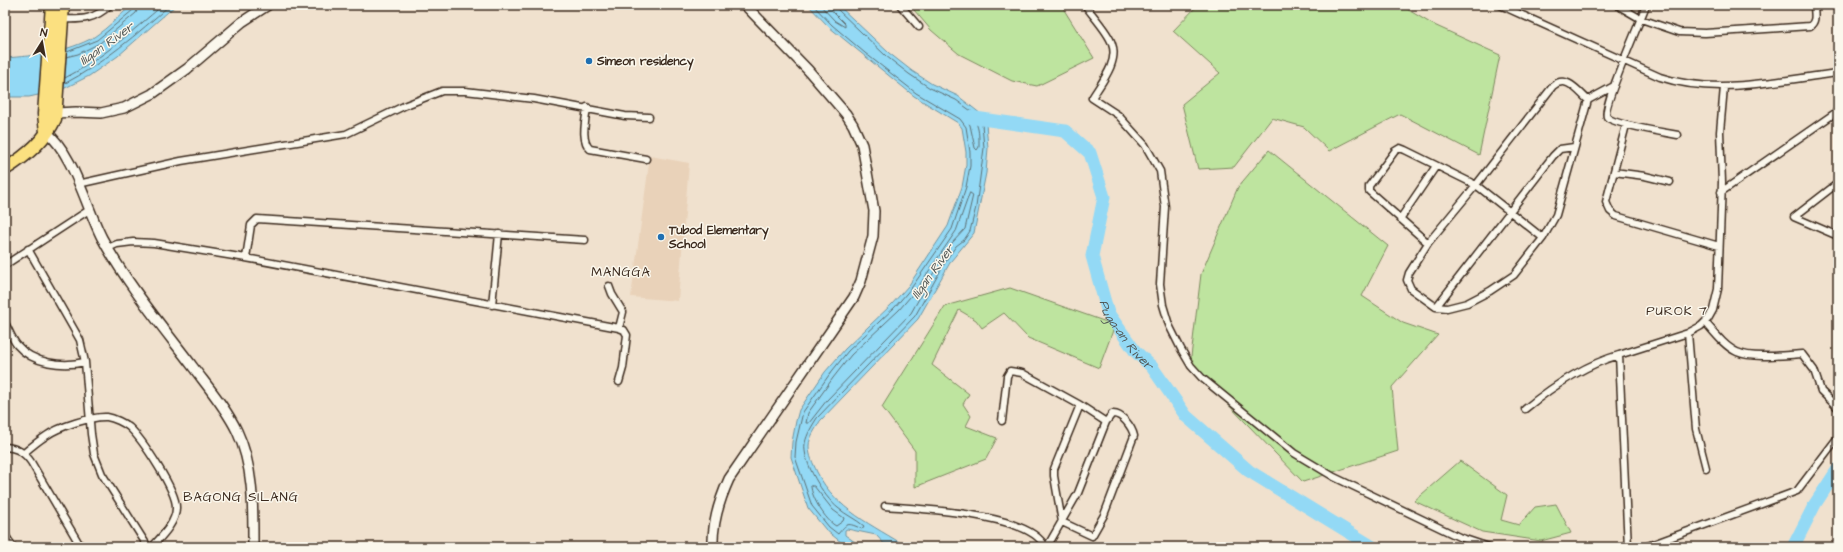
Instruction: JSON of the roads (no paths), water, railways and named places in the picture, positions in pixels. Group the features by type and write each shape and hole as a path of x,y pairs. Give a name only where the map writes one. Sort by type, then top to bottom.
{"highway":[{"path":"52,5 58,22"},
{"path":"5,169 28,153 53,123 58,22 63,5"}],"street":[{"path":"58,22 89,18 100,14 110,5"},
{"path":"53,107 76,112 102,113 130,105 152,94 187,69 242,22 268,5"},
{"path":"713,547 715,518 720,500 729,479 854,297 861,281 873,236 874,212 862,145 853,125 808,70 746,5"},
{"path":"900,5 919,27"},
{"path":"1085,5 1112,44 1114,56 1110,67 1092,98 1118,115 1132,130 1145,145 1160,171 1165,207 1160,284 1163,305 1169,325 1180,349 1191,366 1224,398 1294,454 1334,477 1459,537 1489,547"},
{"path":"1500,5 1660,77 1677,83 1724,87 1838,73"},
{"path":"1617,5 1641,19 1665,28 1693,34 1805,27 1813,23 1814,5"},
{"path":"1646,5 1614,86 1606,113 1607,118 1626,125 1678,136"},
{"path":"1588,100 1568,82 1557,83 1428,243 1409,273 1407,280 1411,289 1436,306 1447,308 1467,303 1490,291 1514,275 1543,238 1556,215 1588,100 1614,86"},
{"path":"1525,409 1582,369 1599,360 1688,333 1704,322 1713,310 1716,300 1721,192 1720,132 1724,87"},
{"path":"78,184 181,161 346,134 406,105 442,91 465,91 493,94 587,108 625,116 650,116"},
{"path":"587,108 586,146 590,149 646,159"},
{"path":"1721,192 1838,111"},
{"path":"1626,125 1606,202 1610,211 1616,216 1639,224 1718,246"},
{"path":"46,132 63,150 89,210 108,248 126,277 224,409 237,430 243,446 250,475 253,497 253,547"},
{"path":"1436,306 1553,156 1560,149 1574,147"},
{"path":"1428,243 1369,191 1369,186 1395,151 1400,148 1476,185 1543,238"},
{"path":"1400,218 1436,166"},
{"path":"1614,172 1645,176 1670,182"},
{"path":"1838,183 1794,217 1838,236"},
{"path":"5,265 89,210"},
{"path":"246,258 251,225 257,219 585,240"},
{"path":"492,305 499,234"},
{"path":"108,248 117,244 133,242 154,243 246,258 620,328 624,330 627,335 623,368 619,382"},
{"path":"28,249 80,340 85,362 89,420 94,454 102,474 148,547"},
{"path":"609,286 623,312 620,328"},
{"path":"1704,322 1729,348 1737,352 1757,355 1802,354 1814,370 1821,392 1838,408"},
{"path":"5,323 8,334 28,355 42,361 57,364 74,365 85,362"},
{"path":"1688,333 1696,429 1706,468"},
{"path":"1618,355 1628,547"},
{"path":"1002,421 1007,376 1010,371 1022,373 1080,405 1106,422"},
{"path":"1062,522 1054,469 1080,405"},
{"path":"884,506 984,516 1001,520 1041,539 1046,547 1078,493 1106,422 1112,414 1118,414 1125,420 1134,436 1104,515 1092,536 1062,522"},
{"path":"24,453 47,435 61,428 89,420 107,417 128,426 136,434 170,485 176,509 172,521 152,547"},
{"path":"1645,547 1796,492 1838,437"},
{"path":"5,447 14,448 24,453 31,462 82,547"},
{"path":"5,534 13,547"}],"water":[{"name":"Iligan River","path":"132,5 176,5 118,56 89,76 61,90 29,97 5,97 5,58 62,50 84,42 104,30"},
{"name":"Iligan River","path":"808,5 838,5 889,53 932,84 958,96 981,114 986,123 988,148 986,173 974,233 951,261 918,319 820,421 811,436 809,443 810,456 817,472 834,497 856,516 907,547 887,547 876,535 847,529 845,530 845,535 862,547 847,547 826,530 808,508 791,457 792,442 799,410 825,372 845,349 892,304 909,285 948,226 962,187 966,165 966,152 962,128 958,123 914,96 829,27"}],"waterway":[{"name":"Puga-an River","path":"968,117 1065,131 1090,153 1104,197 1092,256 1108,313 1135,351 1152,367 1186,416 1249,471 1373,547"},
{"name":"Puga-an River","path":"1793,547 1815,504 1838,469"}],"place":[{"name":"Simeon residency","path":"589,61"},
{"name":"Tubod Elementary School","path":"661,237"}],"district":[{"name":"MANGGA","path":"621,271"},
{"name":"PUROK 7","path":"1677,310"},
{"name":"BAGONG SILANG","path":"241,496"}]}
